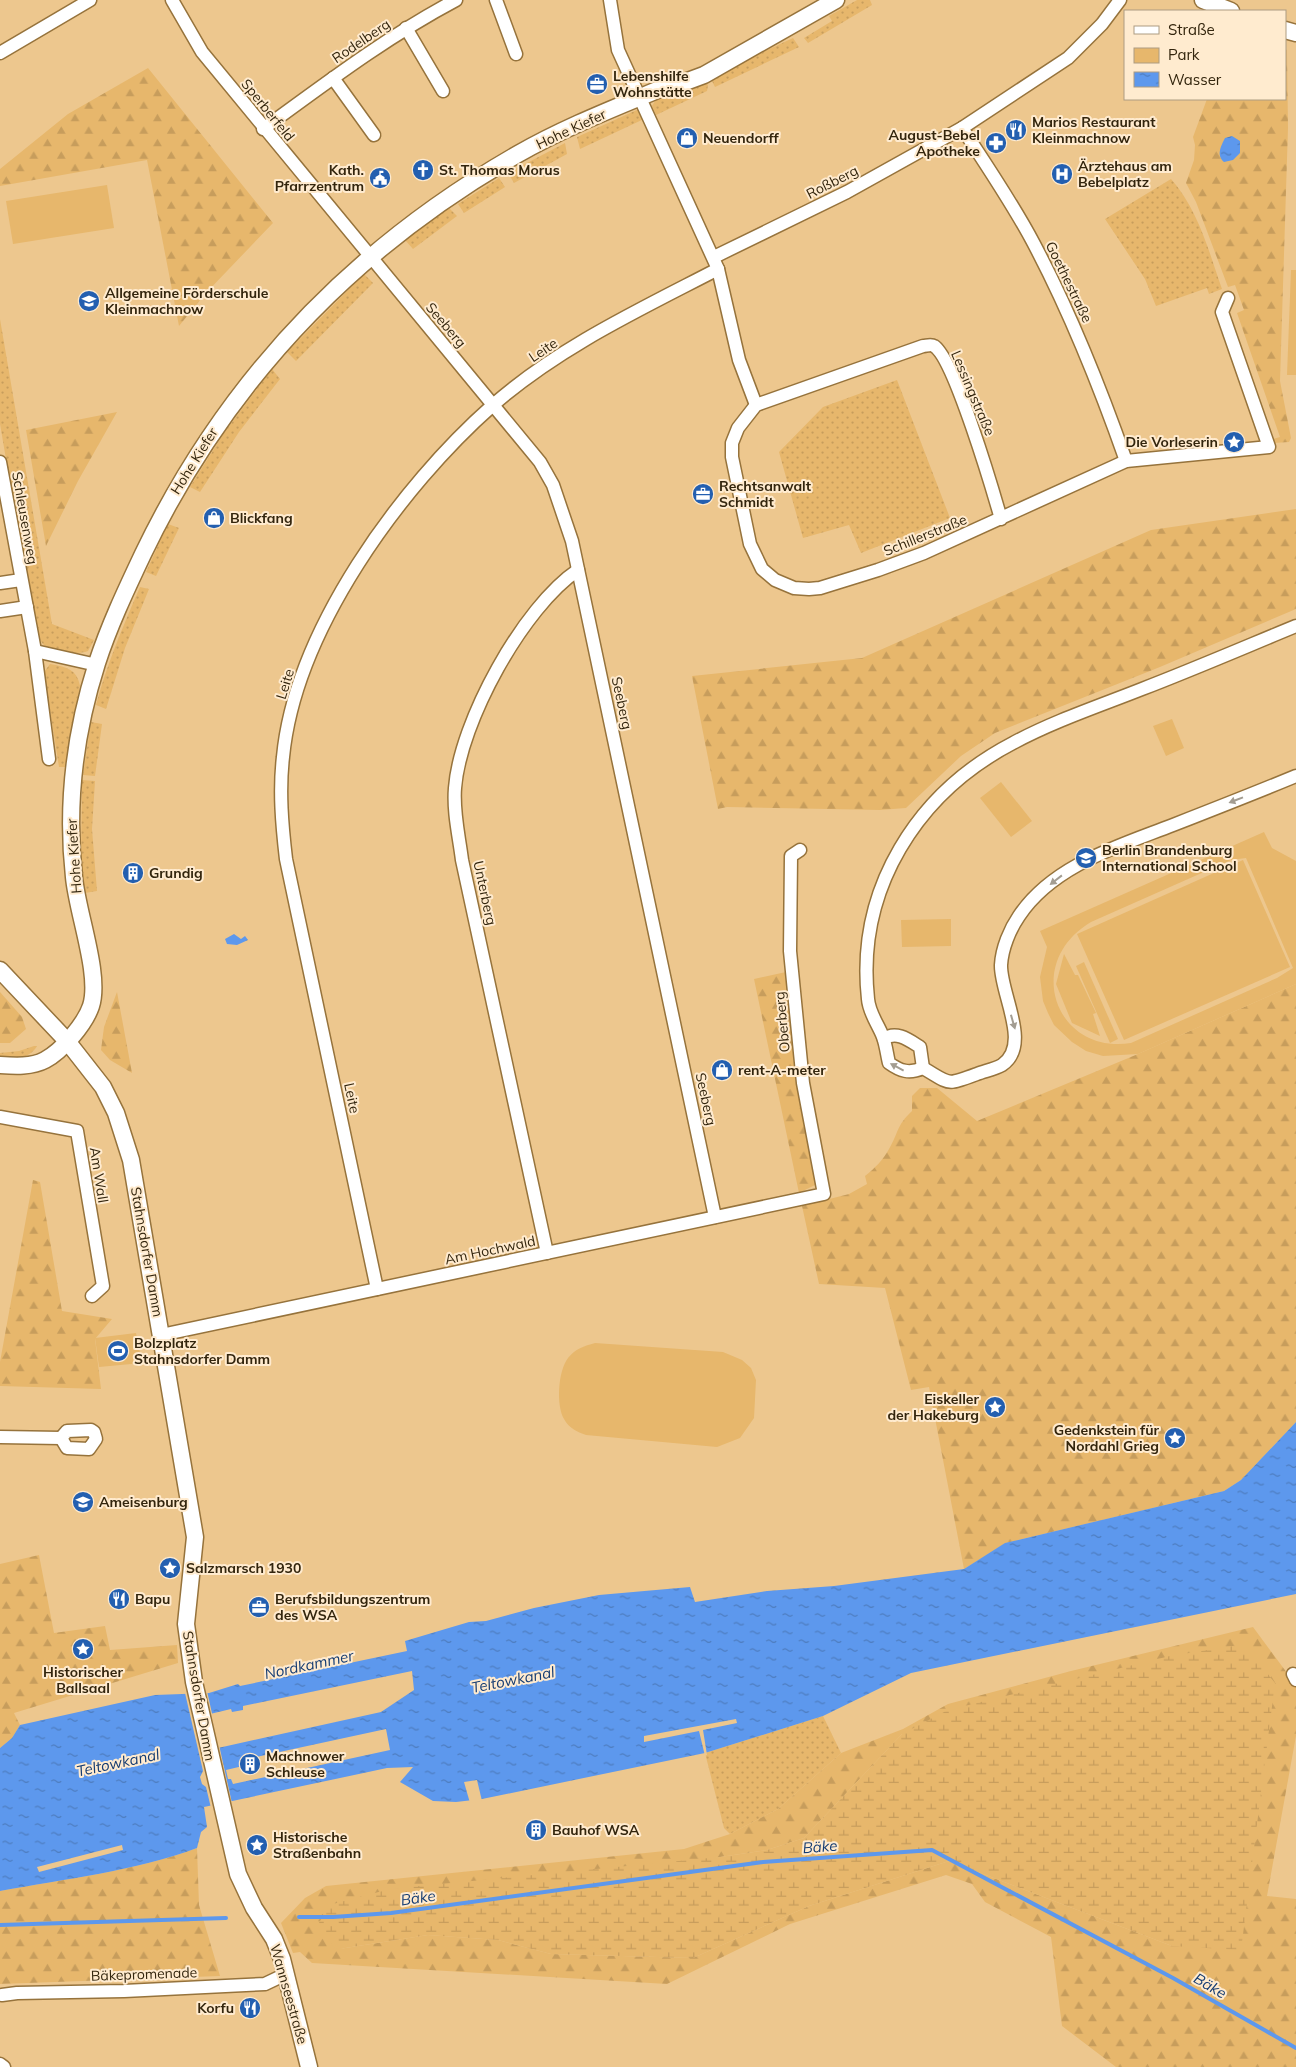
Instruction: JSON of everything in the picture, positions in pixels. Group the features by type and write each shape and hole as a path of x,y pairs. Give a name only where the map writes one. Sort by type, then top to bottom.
{"street":[{"path":"0,53 90,0"},
{"name":"Sperberfeld","path":"172,0 202,52 368,257"},
{"name":"Rodelberg","path":"263,129 406,28 456,0"},
{"path":"496,0 516,54"},
{"path":"610,0 618,50 716,263 739,360 756,405"},
{"name":"Hohe Kiefer","path":"0,1065 26,1065 44,1060 67,1041 85,1022 93,1000 92,969 74,880 71,816 76,752 82,720 97,665 112,624 171,497 210,436 286,337 368,257 432,207 521,152 667,86 677,85 704,74 836,0"},
{"name":"Roßberg","path":"716,263 962,128 1068,58 1102,24 1120,0"},
{"path":"1203,0 1228,10"},
{"name":"Rodelberg","path":"406,28 443,91"},
{"name":"Rodelberg","path":"333,78 374,134"},
{"name":"Goethestraße","path":"962,128 1004,192 1054,284 1078,335 1126,461"},
{"name":"Seeberg","path":"368,257 540,462 553,485 568,527 578,570 716,1217"},
{"name":"Leite","path":"378,1289 286,859 282,827 283,756 290,719 303,673 317,638 350,577 385,523 427,470 493,405 548,364 716,263"},
{"name":"Schillerstraße","path":"756,405 738,428 732,443 732,457 754,556 762,569 775,580 794,588 820,588 924,553 1126,461 1269,447 1222,312 1228,298"},
{"name":"Lessingstraße","path":"756,405 923,346 935,346 964,405 1001,519"},
{"name":"Schleusenweg","path":"0,462 35,651"},
{"name":"Unterberg","path":"547,1253 462,860 455,816 455,788 464,744 480,702 504,656 550,594 578,570"},
{"name":"Schleusenweg","path":"0,583 21,580"},
{"path":"0,611 27,607"},
{"path":"923,1068 914,1072 899,1071 889,1063 884,1039 872,1015 868,1001 867,968 872,919 885,875 914,826 936,800 958,780 1012,743 1296,626"},
{"path":"49,759 35,651 97,665"},
{"path":"884,1039 893,1035 900,1036 920,1047 923,1068 937,1079 949,1083 1002,1065 1015,1046 1015,1029 1004,990 1001,964 1008,934 1020,914 1058,878 1104,852 1296,776"},
{"name":"Oberberg","path":"800,850 791,856 790,951 803,1083 824,1194"},
{"name":"Stahnsdorfer Damm","path":"0,970 67,1041 103,1086 123,1134 131,1160 195,1537 186,1624 194,1682 226,1829 241,1884 264,1922"},
{"name":"Am Wall","path":"0,1117 77,1131 102,1286 92,1296"},
{"name":"Am Hochwald","path":"161,1335 824,1194"},
{"path":"0,1437 61,1438"},
{"name":"Wannseestraße","path":"264,1922 274,1939 286,1974 309,2067"},
{"name":"Bäkepromenade","path":"2,1995 265,1984 286,1974"},
{"path":"0,2064 4,2067"}],"green space":[{"path":"857,0 870,0 872,5 808,43 804,38 832,21 829,16"},
{"path":"793,38 799,47 715,87 710,77"},
{"path":"1287,50 1288,128 1280,381 1291,438 1289,442 1274,443 1273,439 1280,437 1237,313 1244,310 1235,285 1228,287 1196,202 1186,183 1194,160 1195,145 1193,137 1207,100 1286,100"},
{"path":"148,68 273,223 205,294 179,326 147,160 0,186 0,169 68,114"},
{"path":"703,79 708,85 707,91 656,115 652,106 657,98"},
{"path":"639,109 644,119 580,149 577,137"},
{"path":"565,143 567,154 514,183 508,173"},
{"path":"499,178 505,187 464,213 458,204"},
{"path":"1171,179 1196,217 1222,289 1209,294 1207,288 1156,306 1145,279 1105,219"},
{"path":"107,185 114,228 13,244 6,201"},
{"path":"449,208 457,216 413,249 405,240"},
{"path":"1291,270 1296,270 1296,375 1287,375"},
{"path":"364,274 373,283 296,361 287,352"},
{"path":"0,319 52,624 94,640 88,651 66,653 49,648 42,642 35,629 0,424"},
{"path":"272,369 280,379 239,432 200,492 190,487 224,433"},
{"path":"897,380 950,518 861,553 849,525 803,538 779,452 823,407"},
{"path":"117,412 78,481 46,546 26,430"},
{"path":"1296,509 1296,609 1160,667 995,733 961,756 906,808 880,810 727,807 718,809 692,676 862,658 1151,530"},
{"path":"168,524 179,528 156,576 146,572"},
{"path":"140,587 149,589 125,648 106,709 96,705 100,690 110,660"},
{"path":"50,664 61,666 73,672 79,680 80,686 65,767 59,767 44,672"},
{"path":"1172,719 1184,748 1166,756 1153,726"},
{"path":"91,722 102,724 95,776 83,775"},
{"path":"82,780 95,781 92,829 97,891 85,893 81,862"},
{"path":"1001,782 1032,821 1011,837 980,798"},
{"path":"1264,832 1272,848 1296,861 1296,984 1138,1054 1103,1056 1086,1051 1072,1042 1054,1025 1043,1001 1040,977 1047,947 1040,931","holes":["1246,858 1293,968 1277,978 1131,1043 1105,1043 1083,1035 1067,1021 1057,1002 1054,981 1058,960 1070,939 1091,922 1231,860"]},
{"path":"1243,860 1290,967 1124,1040 1077,934"},
{"path":"951,919 951,946 902,947 901,920"},
{"path":"1064,954 1075,975 1078,975 1096,1013 1093,1014 1100,1036 1072,1023 1056,984"},
{"path":"1084,962 1118,1039 1110,1043 1076,966"},
{"path":"786,972 795,1078 815,1185 799,1193 754,979"},
{"path":"1296,984 1296,1422 1241,1480 1224,1491 1006,1543 964,1569 929,1387 911,1390 885,1288 819,1284 802,1206 849,1194 867,1184 865,1176 887,1153 900,1125 912,1111 912,1096 920,1088 937,1088 977,1121 1138,1054"},
{"path":"0,992 22,1017 26,1029 10,1043 0,1043"},
{"path":"117,992 132,1073 110,1060 101,1050 104,1027"},
{"path":"37,1046 34,1051 25,1056 0,1059 0,1053 19,1051"},
{"path":"33,1180 40,1182 62,1311 112,1319 95,1339 101,1389 0,1386 0,1362"},
{"name":"Bolzplatz Stahnsdorfer Damm","path":"136,1333 142,1363 99,1367 95,1338"},
{"path":"595,1343 723,1352 742,1360 751,1368 756,1380 754,1418 740,1438 717,1447 586,1435 579,1432 568,1425 561,1413 559,1397 560,1379 568,1358 580,1348"},
{"path":"39,1555 54,1633 105,1626 110,1650 177,1645 178,1663 14,1713 20,1725 12,1738 0,1748 0,1564"},
{"path":"1253,1627 1296,1685 1296,1736 1267,1896 1296,1899 1296,2067 1116,2067 1062,2026 1051,1937 985,1902 972,1884 946,1875 790,1924 667,1984 312,1963 300,1952 293,1953 281,1923 305,1898 326,1886 684,1849 730,1834 778,1809 841,1753 903,1729 948,1704 1071,1671","holes":["902,1734 1172,1946 949,1861 809,1906 693,1958 551,1954 498,1940 428,1935 339,1949 720,1857 767,1850 804,1838"]},
{"path":"1233,1646 1250,1652 1275,1683 1241,1950 1172,1946 949,1861 809,1906 693,1958 551,1954 498,1940 428,1935 339,1949 315,1930 329,1905 390,1889 720,1857 767,1850 804,1838 902,1734 948,1710 1170,1656"},
{"path":"823,1716 841,1753 778,1809 730,1834 724,1828 705,1753"},
{"path":"197,1848 199,1905 220,1976 0,1984 0,1891 125,1869"}],"water":[{"path":"1232,136 1240,141 1240,153 1233,160 1224,162 1220,156 1221,147 1225,138"},
{"path":"234,934 241,939 245,936 248,940 237,945 227,944 225,939"},
{"name":"Teltowkanal","path":"1296,1422 1296,1594 911,1673 823,1716 705,1753 482,1799 456,1802 433,1801 400,1782 413,1767 387,1768 204,1807 207,1827 201,1832 197,1848 125,1869 0,1891 0,1748 12,1738 20,1725 155,1695 209,1693 238,1684 240,1686 407,1651 405,1641 469,1622 486,1621 534,1608 599,1595 690,1587 695,1602 767,1591 834,1586 964,1569 1005,1543 1224,1491 1241,1480","holes":["412,1671 414,1690 381,1712 218,1748 210,1714 231,1709 232,1712 243,1710 243,1706","386,1729 390,1750 233,1784 231,1779 228,1779 226,1770 243,1766 242,1760"]}],"pier":[{"path":"207,1691 232,1803 211,1808 206,1787 202,1784 200,1777 203,1771 185,1693"},
{"path":"736,1719 737,1723 703,1730 707,1755 705,1756 699,1731 644,1742 644,1736"},
{"path":"477,1780 482,1801 470,1803 464,1782"},
{"path":"122,1845 123,1850 39,1872 37,1867"}],"waterway":[{"name":"Bäke","path":"299,1917 391,1913 763,1862 932,1850 1173,1978 1296,2048"},
{"name":"Bäke","path":"0,1925 226,1918"}],"place":[{"name":"Lebenshilfe Wohnstätte","path":"597,84"},
{"name":"Marios Restaurant Kleinmachnow","path":"1016,130"},
{"name":"Neuendorff","path":"687,138"},
{"name":"August-Bebel Apotheke","path":"996,143"},
{"name":"St. Thomas Morus","path":"423,170"},
{"name":"Ärztehaus am Bebelplatz","path":"1062,174"},
{"name":"Kath. Pfarrzentrum","path":"380,178"},
{"name":"Allgemeine Förderschule Kleinmachnow","path":"89,301"},
{"name":"Die Vorleserin","path":"1234,442"},
{"name":"Rechtsanwalt Schmidt","path":"703,494"},
{"name":"Blickfang","path":"214,518"},
{"name":"Berlin Brandenburg International School","path":"1086,858"},
{"name":"Grundig","path":"133,873"},
{"name":"rent-A-meter","path":"722,1070"},
{"name":"Bolzplatz Stahnsdorfer Damm","path":"118,1351"},
{"name":"Eiskeller der Hakeburg","path":"995,1407"},
{"name":"Gedenkstein für Nordahl Grieg","path":"1175,1438"},
{"name":"Ameisenburg","path":"83,1502"},
{"name":"Salzmarsch 1930","path":"170,1568"},
{"name":"Bapu","path":"119,1599"},
{"name":"Berufsbildungszentrum des WSA","path":"259,1607"},
{"name":"Historischer Ballsaal","path":"83,1649"},
{"name":"Machnower Schleuse","path":"250,1764"},
{"name":"Bauhof WSA","path":"536,1830"},
{"name":"Historische Straßenbahn","path":"257,1845"},
{"name":"Korfu","path":"250,2008"}],"water label":[{"name":"Nordkammer","path":"309,1665"}]}
